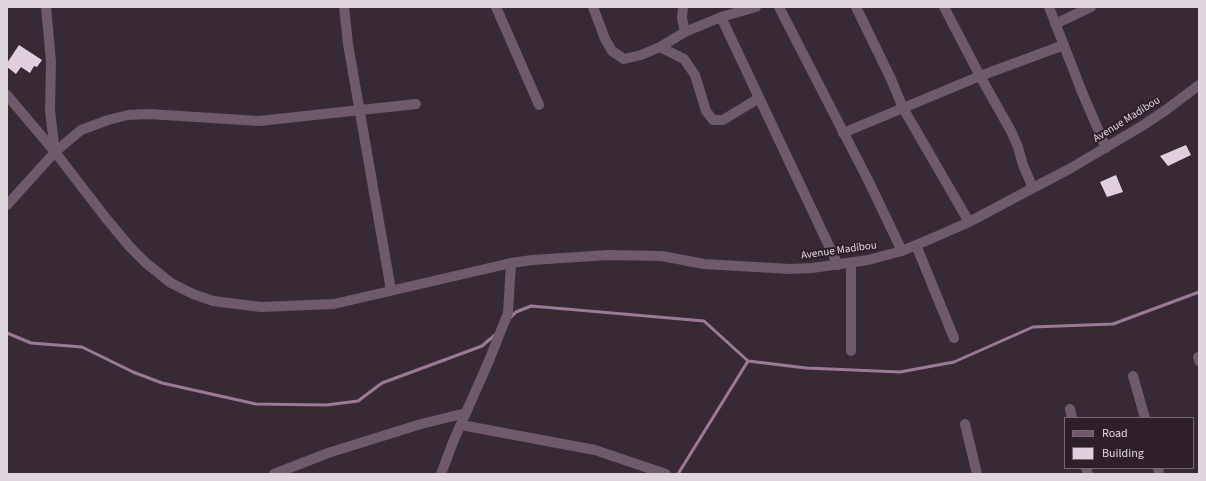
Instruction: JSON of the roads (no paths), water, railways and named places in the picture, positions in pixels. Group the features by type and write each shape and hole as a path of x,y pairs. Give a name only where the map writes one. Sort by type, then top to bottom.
{"street":[{"path":"46,7 51,61 50,111 54,152"},
{"path":"344,7 348,44 391,290"},
{"path":"496,7 539,105"},
{"path":"593,7 605,39 612,51 624,59 641,55 660,47 685,32 721,17 756,7"},
{"path":"683,7 682,18 685,32"},
{"path":"779,7 869,182 902,250"},
{"path":"856,7 891,79 903,108 969,222"},
{"path":"944,7 1011,131 1018,147 1022,165 1033,188"},
{"path":"1049,7 1106,148"},
{"path":"1056,24 1091,7"},
{"path":"721,17 838,265"},
{"path":"843,133 980,76 1064,45"},
{"path":"660,47 684,59 695,75 706,110 714,120 723,120 759,98"},
{"name":"Avenue Madibou","path":"7,95 54,152 105,218 146,263 170,283 193,294 213,301 261,307 334,304 511,263 608,255 662,256 704,264 790,269 838,265 868,260 916,245 969,222 1106,148 1160,114 1198,87"},
{"path":"7,205 54,152 80,130 128,115 148,114 259,121 416,104"},
{"path":"916,245 954,338"},
{"path":"441,474 452,442 496,344 508,313 511,263"},
{"path":"851,263 851,350"},
{"path":"1133,376 1145,417"},
{"path":"274,474 328,453 421,424 466,413"},
{"path":"461,424 595,450 666,474"},
{"path":"965,424 977,474"}],"waterway":[{"path":"510,318 516,312 531,306 704,321 748,361 806,368 900,372 954,362 1033,327 1113,324 1199,292"},
{"path":"7,333 31,343 82,347 133,372 162,383 256,404 326,405 358,401 382,383 482,346 496,334"},
{"path":"678,474 748,361"}]}
